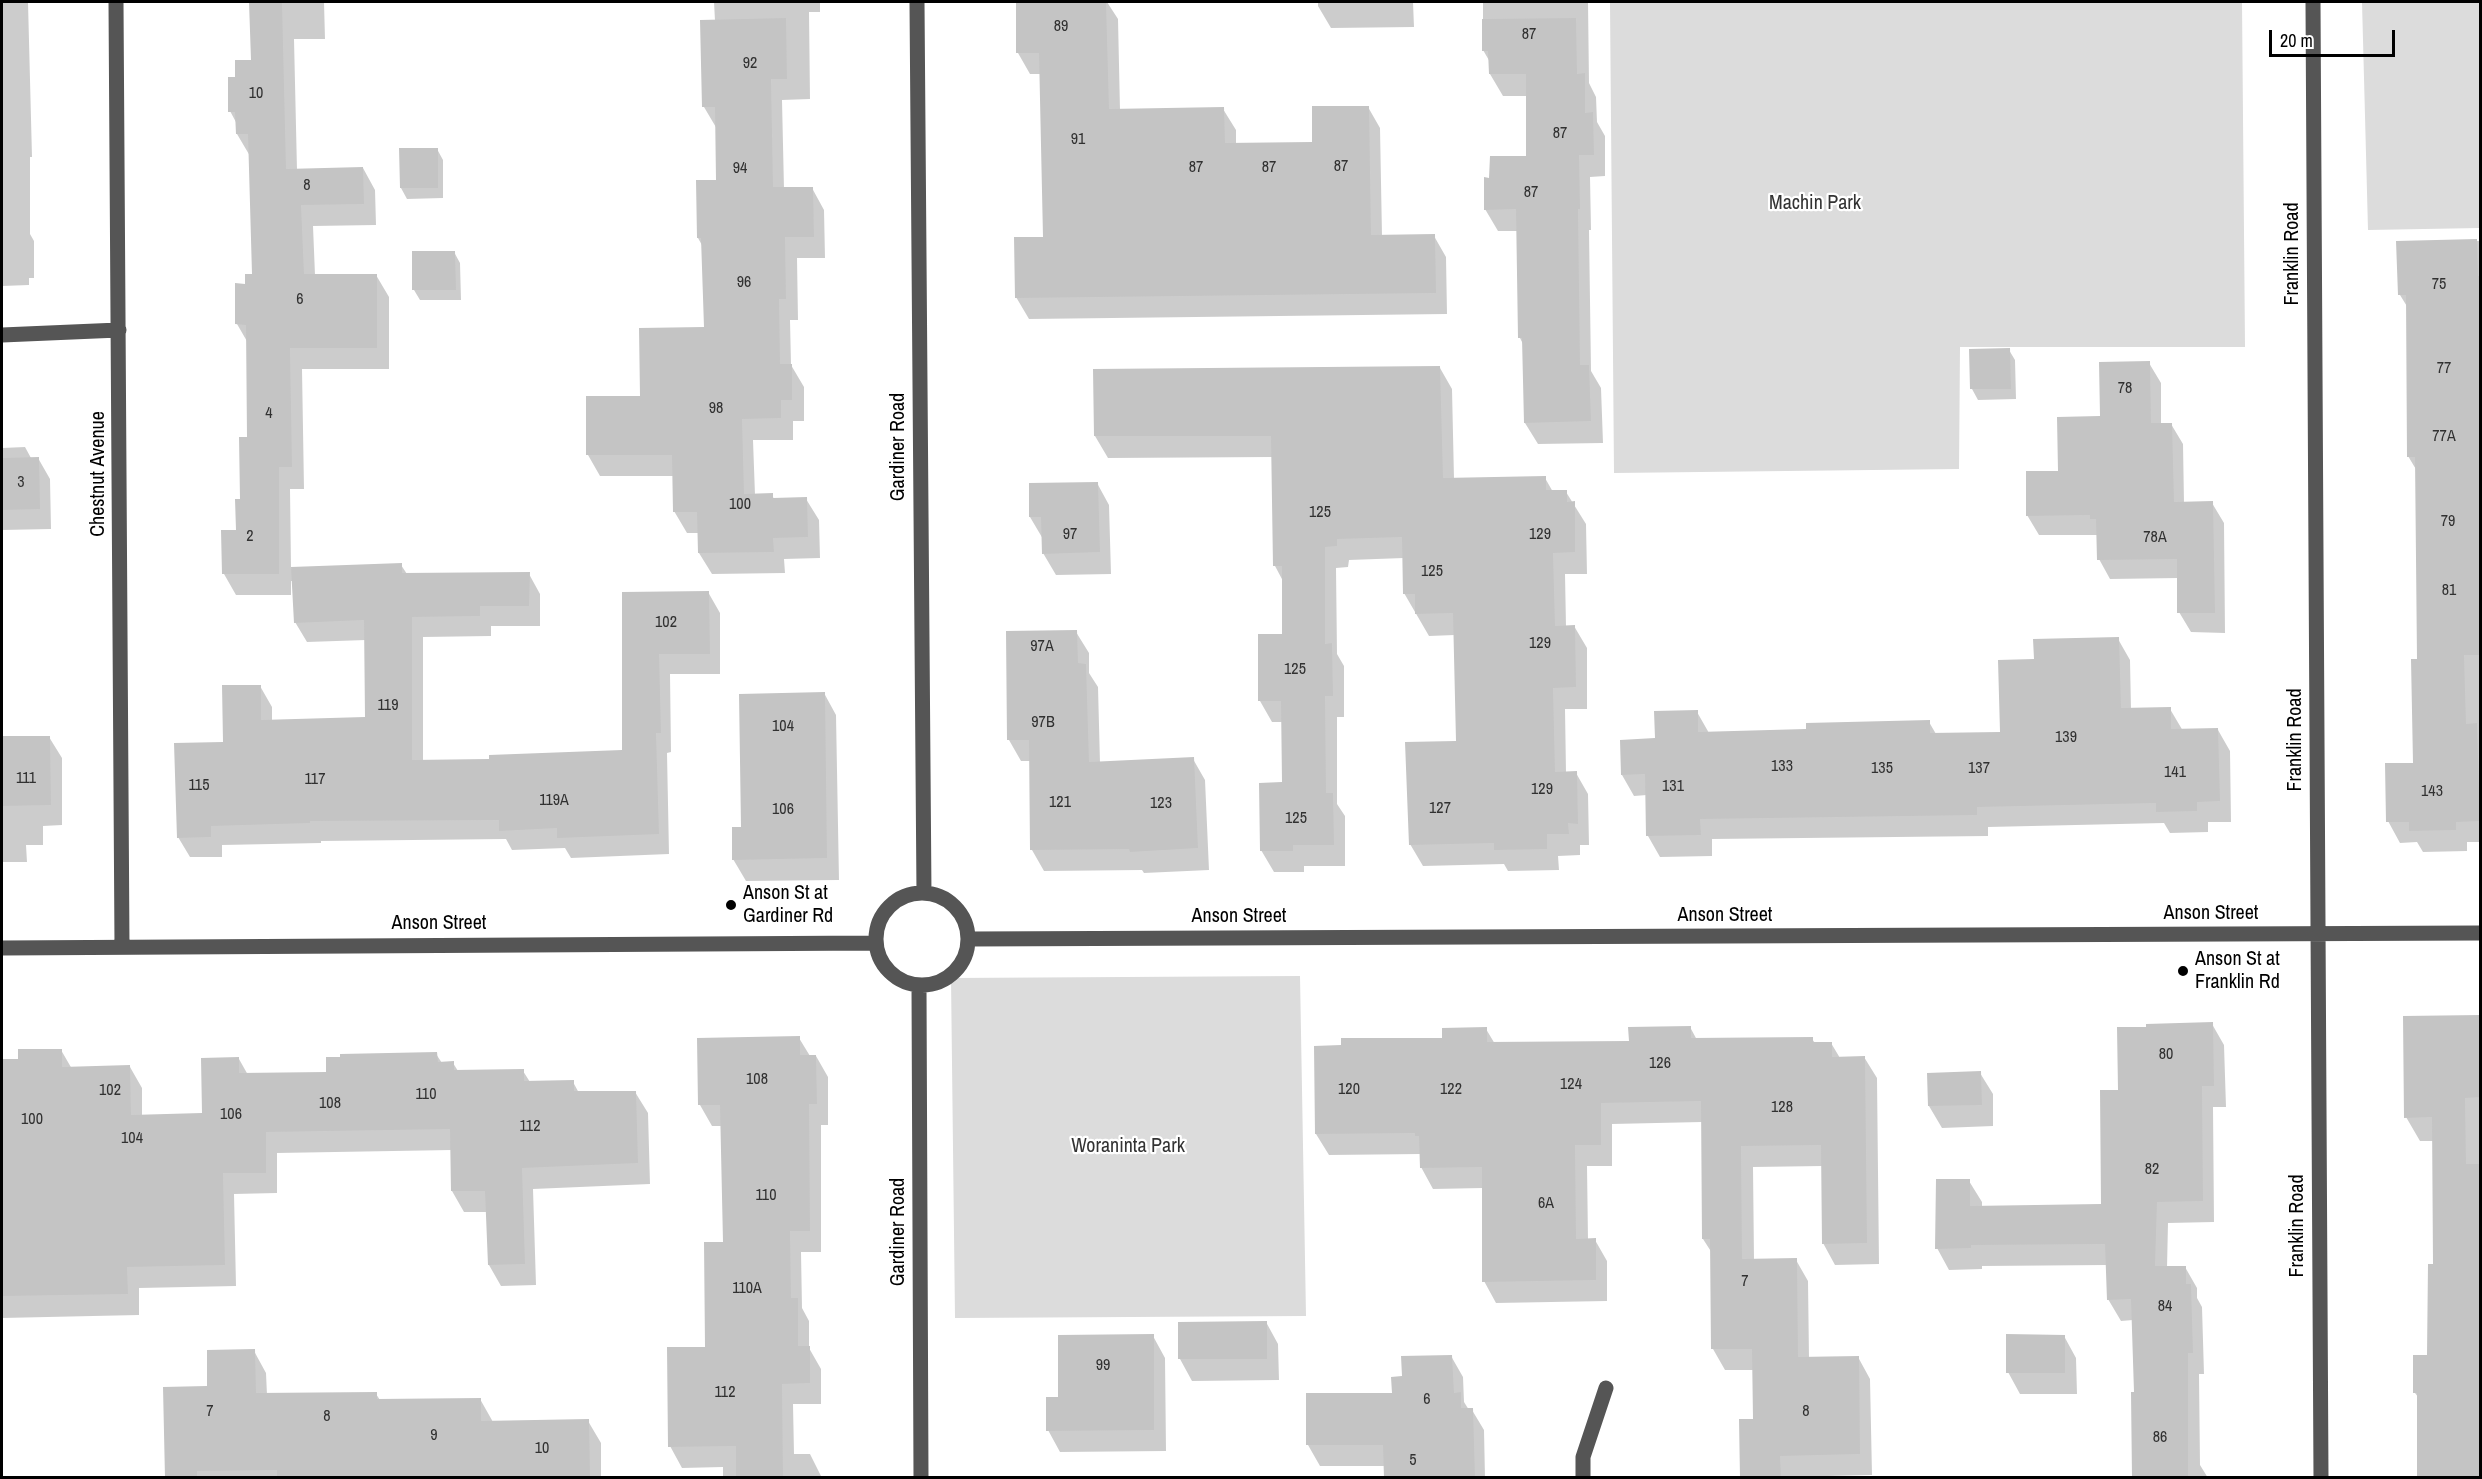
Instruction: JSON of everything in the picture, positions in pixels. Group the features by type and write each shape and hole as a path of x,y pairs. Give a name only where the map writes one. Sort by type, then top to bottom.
{"street":[{"name":"Chestnut Avenue","path":"116,2 122,947"},
{"name":"Gardiner Road","path":"917,2 924,892"},
{"name":"Franklin Road","path":"2313,2 2321,1478"},
{"path":"2,335 119,330"},
{"path":"924,892 942,897 955,907 966,921 969,939 966,957 951,976 935,984 919,986 903,982 891,974 881,960 876,943 879,921 889,906 903,896 924,892"},
{"name":"Anson Street","path":"969,939 2481,933"},
{"name":"Anson Street","path":"2,948 876,943"},
{"name":"Gardiner Road","path":"919,986 921,1478"},
{"path":"1583,1478 1583,1457 1606,1388"}],"green space":[{"name":"Machin Park","path":"1610,2 2242,2 2245,347 1960,347 1959,469 1614,473"},
{"path":"2362,2 2480,2 2480,228 2368,230"},
{"name":"Woraninta Park","path":"1300,976 1306,1316 955,1318 951,978"}],"building":[{"path":"249,2 282,2 286,169 363,167 364,204 301,205 304,274 377,274 377,348 290,348 292,467 279,467 279,574 222,574 221,530 236,530 235,499 240,499 239,437 247,437 246,325 235,324 235,283 245,284 245,274 252,274 248,134 236,134 235,112 228,112 228,77 235,77 235,60 251,60"},
{"path":"1016,2 1106,2 1109,109 1224,107 1225,143 1312,142 1312,106 1369,106 1371,235 1435,234 1436,293 1015,298 1014,237 1043,237 1039,53 1016,53"},
{"path":"786,18 787,79 771,79 773,187 813,187 814,237 785,237 786,299 779,299 780,364 792,364 792,400 781,400 781,418 742,419 744,494 773,493 773,498 807,497 808,537 773,538 774,552 698,553 697,512 673,512 672,455 586,455 586,396 640,396 639,328 704,327 701,238 697,238 696,180 716,180 715,107 702,107 700,20"},
{"path":"1576,18 1577,74 1585,73 1585,113 1593,112 1594,155 1579,155 1580,209 1578,209 1580,365 1589,365 1591,421 1524,423 1522,338 1518,338 1516,209 1484,210 1484,177 1489,178 1490,156 1526,156 1526,74 1489,74 1488,51 1482,51 1482,19"},
{"path":"399,148 438,148 438,188 400,188"},
{"path":"2477,239 2478,276 2481,276 2481,655 2464,655 2466,724 2477,723 2480,821 2456,822 2456,830 2409,831 2409,822 2386,822 2385,763 2413,763 2411,659 2417,659 2415,457 2407,457 2406,295 2398,295 2396,241"},
{"path":"412,251 455,251 456,290 412,290"},
{"path":"2010,348 2011,389 1970,389 1969,349"},
{"path":"2150,361 2151,423 2172,423 2174,502 2213,501 2215,613 2177,613 2177,559 2097,560 2096,519 2090,519 2090,515 2026,516 2026,471 2058,471 2057,417 2100,416 2099,362"},
{"path":"1440,366 1443,478 1546,476 1546,490 1567,490 1567,502 1575,501 1575,552 1553,553 1555,626 1575,625 1576,687 1553,688 1555,772 1577,771 1578,824 1568,823 1569,834 1547,834 1547,849 1494,850 1494,843 1409,845 1405,742 1456,741 1453,613 1415,614 1415,594 1403,594 1402,537 1337,539 1337,546 1325,547 1325,644 1332,643 1333,696 1325,696 1326,793 1333,793 1334,845 1293,845 1293,851 1260,851 1259,783 1282,782 1281,701 1258,701 1258,634 1282,634 1282,566 1273,566 1271,436 1094,436 1093,369"},
{"path":"39,457 40,509 2,510 2,458"},
{"path":"1098,482 1100,552 1042,554 1041,517 1029,517 1029,483"},
{"path":"402,563 402,573 530,572 529,606 480,606 480,616 412,617 412,760 489,759 489,755 622,750 622,592 709,591 710,654 659,654 661,733 656,733 659,834 557,838 557,828 499,831 499,820 310,821 310,823 211,826 211,837 177,838 174,743 223,742 222,685 261,685 261,720 365,717 364,620 294,623 291,567"},
{"path":"1077,630 1078,663 1086,664 1089,762 1194,757 1198,848 1130,852 1129,849 1030,850 1029,740 1007,740 1006,631"},
{"path":"2119,637 2121,708 2171,707 2171,729 2218,728 2220,801 2197,802 2197,811 2156,812 2156,803 1977,807 1977,815 1700,819 1701,835 1646,836 1645,774 1621,775 1620,740 1655,738 1654,711 1698,710 1698,732 1806,729 1806,723 1930,720 1930,733 2000,732 1998,660 2034,659 2033,639"},
{"path":"825,692 827,858 732,860 732,827 741,827 739,694"},
{"path":"2,736 50,736 51,805 2,806"},
{"path":"2481,1015 2481,1097 2465,1098 2466,1164 2481,1164 2481,1478 2417,1478 2417,1393 2413,1393 2413,1355 2427,1355 2428,1264 2433,1264 2432,1117 2404,1118 2403,1016"},
{"path":"2213,1022 2214,1086 2202,1086 2203,1201 2157,1202 2155,1266 2186,1266 2186,1284 2191,1284 2193,1353 2188,1353 2188,1478 2132,1478 2131,1392 2134,1392 2131,1299 2107,1300 2105,1244 1971,1245 1971,1248 1935,1249 1936,1179 1970,1179 1970,1206 2101,1204 2100,1090 2118,1090 2117,1027"},
{"path":"1691,1026 1691,1038 1813,1037 1813,1042 1832,1042 1832,1057 1865,1056 1867,1243 1822,1244 1821,1145 1741,1146 1742,1259 1797,1258 1798,1357 1859,1356 1860,1454 1780,1456 1781,1478 1740,1478 1739,1419 1753,1419 1752,1349 1711,1349 1710,1239 1702,1239 1701,1101 1601,1103 1601,1145 1575,1145 1576,1239 1596,1238 1596,1280 1482,1282 1482,1167 1420,1168 1419,1136 1415,1136 1415,1133 1315,1134 1314,1046 1341,1045 1341,1038 1442,1038 1442,1028 1487,1027 1487,1042 1629,1041 1628,1027"},
{"path":"800,1036 800,1055 816,1055 817,1104 809,1104 810,1231 790,1231 791,1298 798,1298 798,1346 810,1346 810,1383 782,1384 783,1478 736,1478 736,1446 668,1447 667,1347 705,1347 704,1242 723,1242 720,1105 698,1105 697,1038"},
{"path":"18,1049 62,1049 62,1067 130,1065 131,1115 202,1113 201,1058 239,1057 239,1073 326,1072 326,1057 340,1057 340,1054 437,1052 438,1062 454,1061 454,1070 524,1069 524,1081 574,1080 574,1091 636,1091 638,1163 522,1168 525,1264 488,1265 485,1191 451,1191 450,1129 266,1132 266,1173 223,1173 225,1265 127,1267 128,1294 2,1296 2,1059 18,1059"},
{"path":"1981,1071 1982,1105 1928,1106 1927,1073"},
{"path":"1267,1321 1267,1359 1178,1359 1178,1322"},
{"path":"1154,1334 1154,1430 1046,1431 1046,1397 1058,1397 1058,1335"},
{"path":"2006,1334 2065,1335 2065,1373 2006,1373"},
{"path":"255,1349 256,1393 377,1392 377,1399 481,1398 481,1421 589,1419 590,1478 277,1478 277,1470 197,1471 197,1478 165,1478 163,1387 207,1386 207,1350"},
{"path":"1452,1355 1454,1393 1461,1392 1461,1408 1473,1408 1475,1478 1384,1478 1383,1445 1306,1445 1306,1393 1392,1393 1391,1377 1402,1376 1401,1356"}],"place":[{"name":"Anson St at Gardiner Rd","path":"731,905"},
{"name":"Anson St at Franklin Rd","path":"2183,971"}]}
